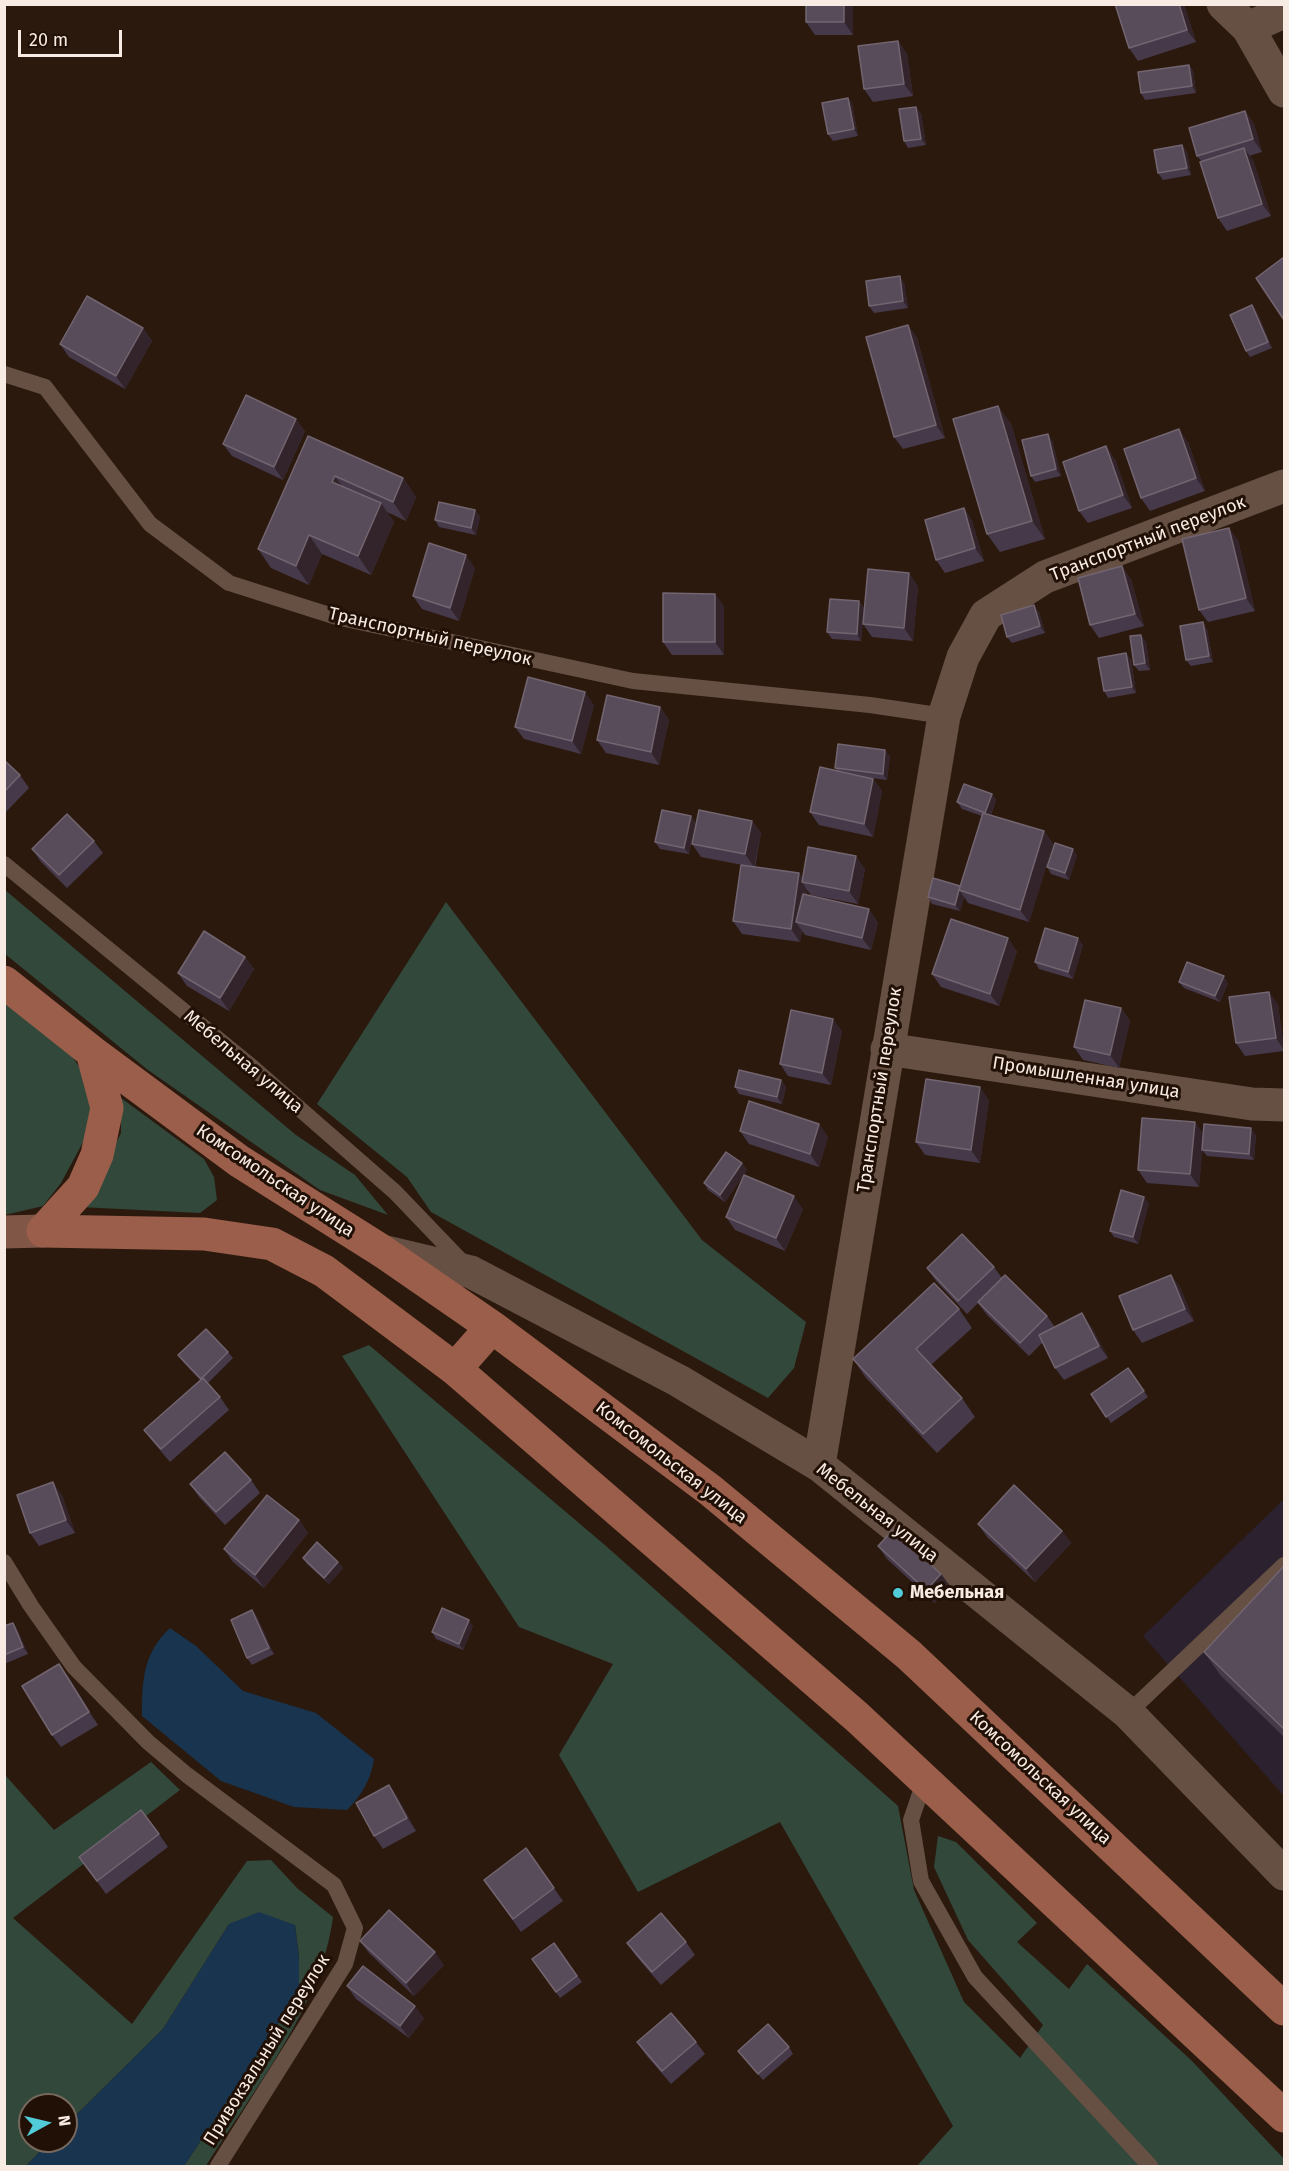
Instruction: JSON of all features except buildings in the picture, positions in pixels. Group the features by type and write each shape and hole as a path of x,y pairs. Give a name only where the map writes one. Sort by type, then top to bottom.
{"main road":[{"name":"Комсомольская улица","path":"4,982 92,1052 239,1161 382,1251 492,1327 710,1491 909,1655 1284,2009"},
{"path":"43,1231 83,1186 97,1155 107,1108 92,1052"},
{"path":"43,1231 204,1234 272,1244 324,1271 455,1369 926,1779 1284,2116"},
{"path":"455,1369 492,1327"}],"street":[{"path":"1223,4 1248,28 1284,91"},
{"path":"1248,28 1284,12"},
{"name":"Транспортный переулок","path":"819,1465 944,716 963,657 986,615 1045,577 1284,486"},
{"name":"Промышленная улица","path":"887,1049 1048,1071 1252,1104 1284,1105"},
{"path":"4,1232 43,1231"},
{"name":"Мебельная улица","path":"382,1251 471,1272 680,1381 819,1465 1128,1713 1284,1874"}],"lane":[{"name":"Транспортный переулок","path":"4,374 45,387 150,524 229,584 336,617 633,681 870,705 944,716"},
{"name":"Мебельная улица","path":"4,864 252,1068 395,1192 471,1272"},
{"name":"Привокзальный переулок","path":"4,1562 31,1606 74,1667 148,1742 334,1885 355,1928 345,1964 218,2166"},
{"path":"1128,1713 1284,1565"},
{"path":"926,1779 911,1820 921,1881 975,1977 1150,2166"}],"shaded area":[{"path":"1284,1499 1284,1796 1143,1636"}],"green space":[{"path":"5,890 296,1135 355,1175 388,1215 320,1190 148,1070 5,954"},
{"path":"446,902 702,1240 806,1322 794,1368 768,1398 431,1212 407,1177 317,1104"},
{"path":"4,1001 70,1053 86,1077 92,1104 89,1131 61,1183 43,1206 5,1215"},
{"path":"121,1098 204,1159 214,1177 217,1200 200,1213 80,1207 94,1187 121,1133"},
{"path":"369,1345 606,1546 898,1806 914,1890 964,2002 1020,2058 1043,2025 968,1940 934,1867 938,1836 956,1842 1037,1923 1017,1942 1069,1989 1087,1964 1192,2061 1284,2159 1284,2166 917,2166 953,2126 780,1822 638,1892 559,1755 613,1664 519,1627 342,1356"},
{"path":"151,1762 180,1790 13,1918 132,2024 247,1861 271,1860 297,1888 333,1917 326,1950 315,1983 300,2015 283,2047 206,2166 184,2166 299,1992 299,1957 295,1925 229,1924 163,2029 78,2113 78,2093 18,2093 18,2153 38,2153 26,2166 5,2166 6,1776 54,1830"}],"water":[{"path":"170,1628 196,1646 243,1691 316,1713 374,1759 365,1787 347,1810 294,1807 221,1781 142,1716 144,1679 149,1658 154,1647"},
{"path":"259,1912 295,1925 299,1957 299,1992 184,2166 26,2166 38,2153 78,2153 78,2113 163,2029 229,1924"}],"place":[{"name":"Мебельная","path":"898,1593"}]}
